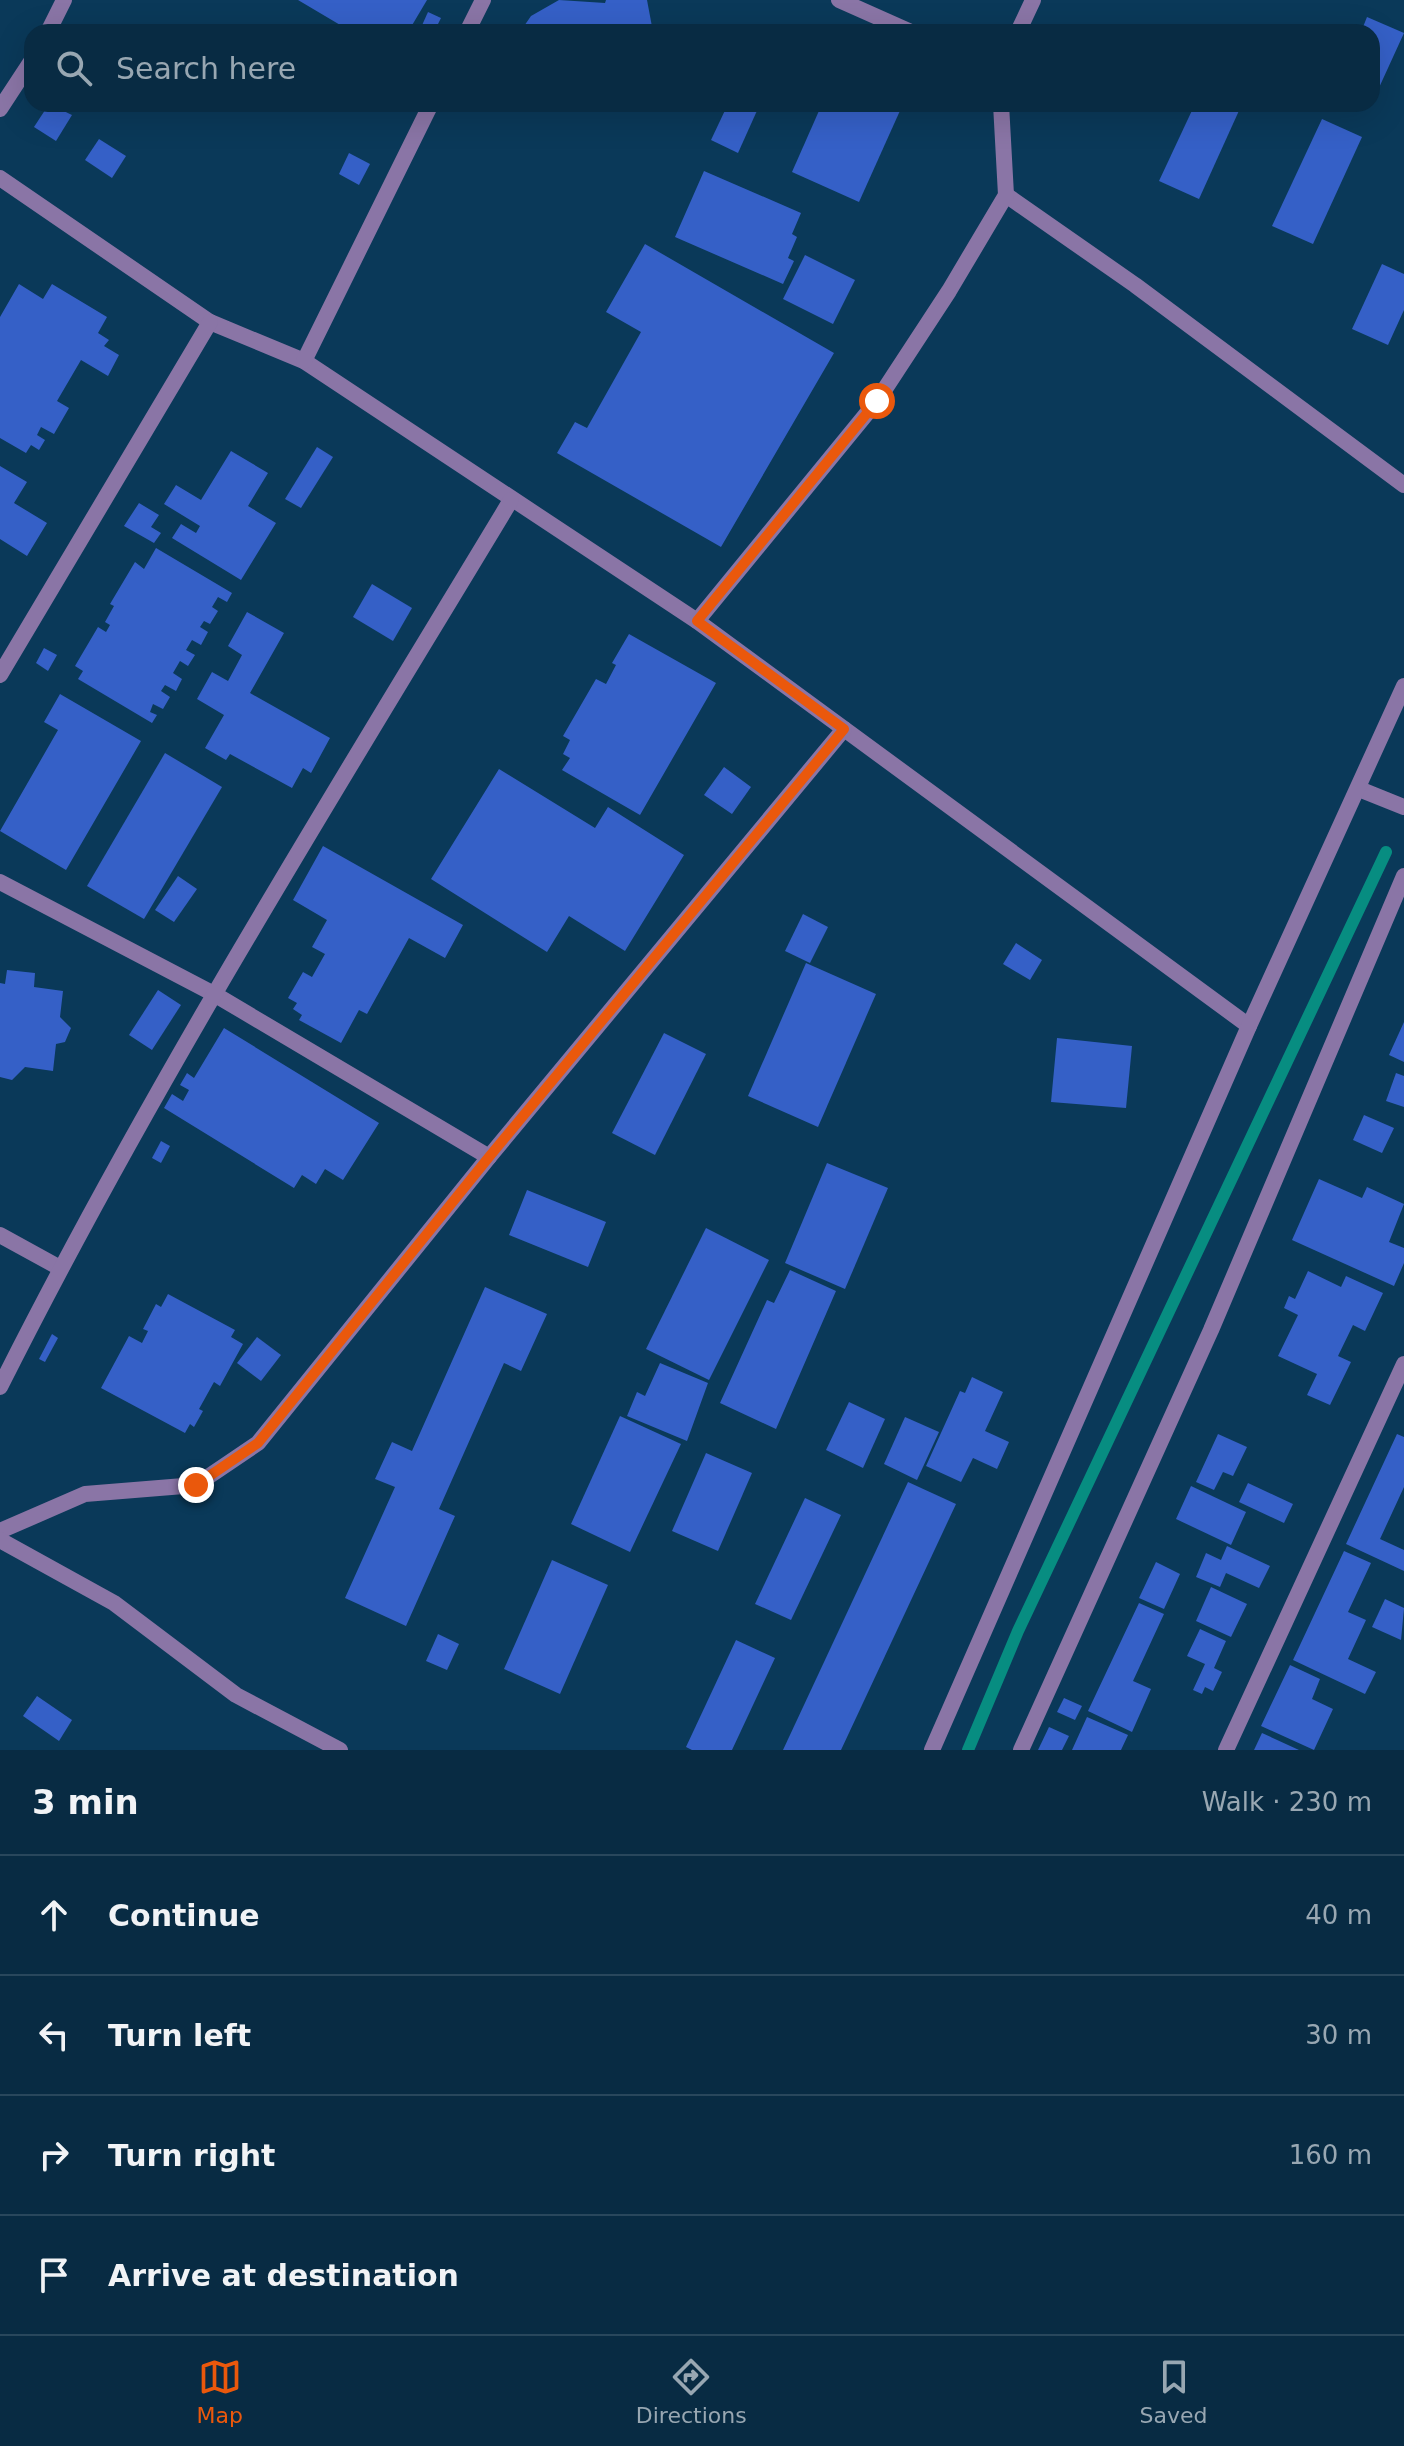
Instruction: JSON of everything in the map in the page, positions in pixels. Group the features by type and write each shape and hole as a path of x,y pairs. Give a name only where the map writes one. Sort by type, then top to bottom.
{"street":[{"path":"52,24 64,0"},
{"path":"471,24 483,0"},
{"path":"839,0 893,24"},
{"path":"1022,24 1033,0"},
{"path":"0,109 24,72"},
{"path":"304,361 427,112"},
{"path":"697,621 877,401 949,291 1006,195 1001,112"},
{"path":"0,178 210,322 304,361 697,621 1249,1026"},
{"path":"1006,195 1135,285 1404,485"},
{"path":"0,675 210,322"},
{"path":"0,1387 60,1268 214,994 511,500"},
{"path":"932,1750 1249,1026 1404,686"},
{"path":"0,1531 85,1494 196,1485 258,1443 489,1157 844,729"},
{"path":"1359,789 1404,807"},
{"path":"1021,1750 1211,1330 1404,876"},
{"path":"0,882 214,994 489,1157"},
{"path":"0,1235 60,1268"},
{"path":"1226,1750 1404,1364"},
{"path":"0,1540 114,1603 236,1695 340,1750"}],"building":[{"path":"298,0 427,0 413,24 338,24"},
{"path":"559,0 605,3 606,0 647,0 652,24 526,24 531,16"},
{"path":"428,12 441,18 438,24 423,24"},
{"path":"1367,17 1404,33 1380,86 1380,24 1364,24"},
{"path":"44,112 72,115 56,141 34,127"},
{"path":"724,112 756,112 738,153 711,140"},
{"path":"818,112 899,112 859,202 792,172"},
{"path":"1191,112 1238,112 1199,199 1159,181"},
{"path":"1322,119 1362,137 1313,244 1272,226"},
{"path":"99,139 126,156 112,178 85,160"},
{"path":"349,153 370,164 359,185 339,174"},
{"path":"704,171 801,213 792,234 797,237 788,258 794,261 783,284 675,237"},
{"path":"645,244 834,353 721,547 557,453 575,422 587,428 641,332 606,312"},
{"path":"805,255 855,280 833,324 783,299"},
{"path":"1382,264 1404,274 1404,310 1388,345 1352,329"},
{"path":"19,284 43,299 52,284 107,317 98,333 109,340 104,346 119,355 108,376 81,360 57,401 69,408 54,434 41,427 37,435 45,440 39,450 31,445 26,453 0,438 0,317"},
{"path":"317,447 333,457 301,508 285,499"},
{"path":"231,451 268,473 248,506 276,523 241,580 172,538 181,524 196,533 200,526 164,504 176,485 201,500"},
{"path":"0,466 27,482 14,503 47,523 27,556 0,539"},
{"path":"139,503 159,515 151,527 161,533 154,543 124,526"},
{"path":"156,548 232,593 227,602 218,597 212,607 218,611 210,624 204,621 200,627 208,632 201,645 192,640 186,650 195,655 188,666 180,661 173,673 182,679 176,691 165,685 161,691 170,697 163,709 153,704 150,712 157,715 152,723 78,679 83,671 75,666 98,627 106,632 110,625 105,622 114,606 110,604 135,562 144,569"},
{"path":"372,584 412,608 393,641 353,617"},
{"path":"247,612 284,633 250,693 330,738 311,773 303,768 292,788 230,754 226,760 205,748 224,715 197,699 212,672 228,681 242,655 228,646"},
{"path":"629,634 716,683 640,815 562,770 570,758 563,754 570,740 563,736 596,679 606,684 616,665 612,663"},
{"path":"44,648 57,655 48,671 36,663"},
{"path":"60,694 141,741 66,870 0,831 58,730 44,722"},
{"path":"165,753 222,787 144,919 87,886"},
{"path":"724,767 751,787 732,814 704,795"},
{"path":"499,769 595,828 608,807 684,855 625,951 569,916 547,952 431,879"},
{"path":"323,846 463,925 445,958 409,938 367,1014 359,1010 341,1043 299,1020 302,1015 293,1009 297,1003 288,998 303,972 312,977 325,954 312,947 327,920 293,900"},
{"path":"178,876 197,889 174,922 155,910"},
{"path":"803,914 828,927 810,963 785,951"},
{"path":"1016,943 1042,960 1030,980 1003,964"},
{"path":"806,963 876,994 818,1127 748,1096"},
{"path":"7,970 35,973 34,987 63,991 60,1017 71,1028 65,1042 56,1044 53,1071 25,1067 12,1080 0,1077 0,983 5,984"},
{"path":"158,990 181,1005 152,1050 129,1035"},
{"path":"1404,1022 1404,1062 1389,1055"},
{"path":"224,1028 379,1123 343,1180 325,1169 316,1184 302,1175 294,1188 164,1108 172,1094 183,1101 189,1090 180,1085 187,1073 194,1078"},
{"path":"664,1033 706,1054 655,1155 612,1133"},
{"path":"1057,1038 1132,1046 1126,1108 1051,1102"},
{"path":"1396,1073 1404,1076 1404,1107 1386,1101"},
{"path":"1364,1115 1394,1128 1382,1153 1353,1140"},
{"path":"161,1141 170,1146 161,1163 152,1158"},
{"path":"827,1163 888,1188 845,1289 785,1263"},
{"path":"1319,1179 1362,1198 1367,1187 1404,1204 1389,1242 1404,1248 1404,1263 1394,1286 1292,1240"},
{"path":"527,1190 606,1222 588,1267 509,1235"},
{"path":"706,1228 769,1260 709,1380 646,1349"},
{"path":"790,1270 836,1291 776,1429 720,1403 767,1300 774,1303"},
{"path":"1308,1271 1341,1287 1346,1276 1383,1293 1365,1331 1353,1325 1338,1356 1351,1362 1330,1405 1307,1395 1317,1374 1278,1356 1298,1315 1284,1308 1289,1296 1295,1299"},
{"path":"485,1287 547,1314 521,1371 504,1363 439,1509 455,1516 406,1626 345,1598 395,1487 375,1479 392,1442 412,1451"},
{"path":"168,1294 235,1330 231,1337 243,1344 220,1386 214,1382 199,1409 203,1411 194,1427 190,1424 185,1433 101,1388 129,1336 142,1343 148,1331 143,1329 156,1304 161,1307"},
{"path":"52,1334 58,1338 45,1362 39,1359"},
{"path":"257,1337 281,1355 261,1381 237,1363"},
{"path":"660,1363 708,1383 687,1441 627,1416 637,1392 645,1396"},
{"path":"972,1377 1003,1392 985,1431 1009,1442 997,1469 973,1458 961,1482 926,1466 960,1391 965,1393"},
{"path":"849,1402 885,1419 863,1468 826,1450"},
{"path":"620,1416 681,1444 630,1552 571,1524"},
{"path":"905,1417 939,1432 917,1480 884,1464"},
{"path":"1218,1434 1247,1447 1233,1476 1223,1472 1214,1490 1196,1482"},
{"path":"1397,1434 1404,1437 1404,1487 1380,1539 1404,1550 1404,1571 1346,1544"},
{"path":"706,1453 752,1473 718,1551 672,1531"},
{"path":"908,1482 956,1504 841,1750 783,1750"},
{"path":"1248,1483 1293,1504 1284,1523 1239,1502"},
{"path":"1191,1486 1246,1512 1231,1545 1176,1519"},
{"path":"805,1498 841,1515 791,1620 755,1604"},
{"path":"1227,1546 1270,1566 1259,1588 1226,1573 1220,1587 1196,1577 1206,1553 1221,1560"},
{"path":"1344,1551 1371,1563 1348,1612 1366,1620 1348,1659 1376,1672 1365,1694 1293,1660"},
{"path":"552,1560 608,1585 560,1694 504,1669"},
{"path":"1156,1562 1180,1574 1164,1609 1139,1598"},
{"path":"1211,1587 1247,1604 1231,1637 1196,1621"},
{"path":"1385,1599 1404,1608 1401,1640 1372,1627"},
{"path":"1139,1603 1164,1614 1133,1681 1151,1689 1132,1732 1088,1711"},
{"path":"1200,1629 1226,1641 1214,1668 1222,1672 1213,1691 1205,1687 1202,1694 1193,1690 1205,1664 1187,1656"},
{"path":"438,1634 459,1644 447,1670 426,1661"},
{"path":"736,1640 775,1658 732,1750 692,1750 686,1747"},
{"path":"1290,1665 1320,1679 1312,1699 1333,1709 1314,1750 1261,1726"},
{"path":"37,1696 72,1720 59,1741 23,1716"},
{"path":"1064,1698 1082,1706 1075,1720 1057,1712"},
{"path":"1087,1717 1128,1735 1121,1750 1072,1750"},
{"path":"1049,1727 1069,1736 1062,1750 1038,1750"},
{"path":"1262,1733 1299,1750 1254,1750"}],"waterway":[{"path":"968,1750 1018,1631 1386,852"}],"route":[{"path":"196,1485 258,1443 489,1157 844,729 697,621 877,401"}]}
